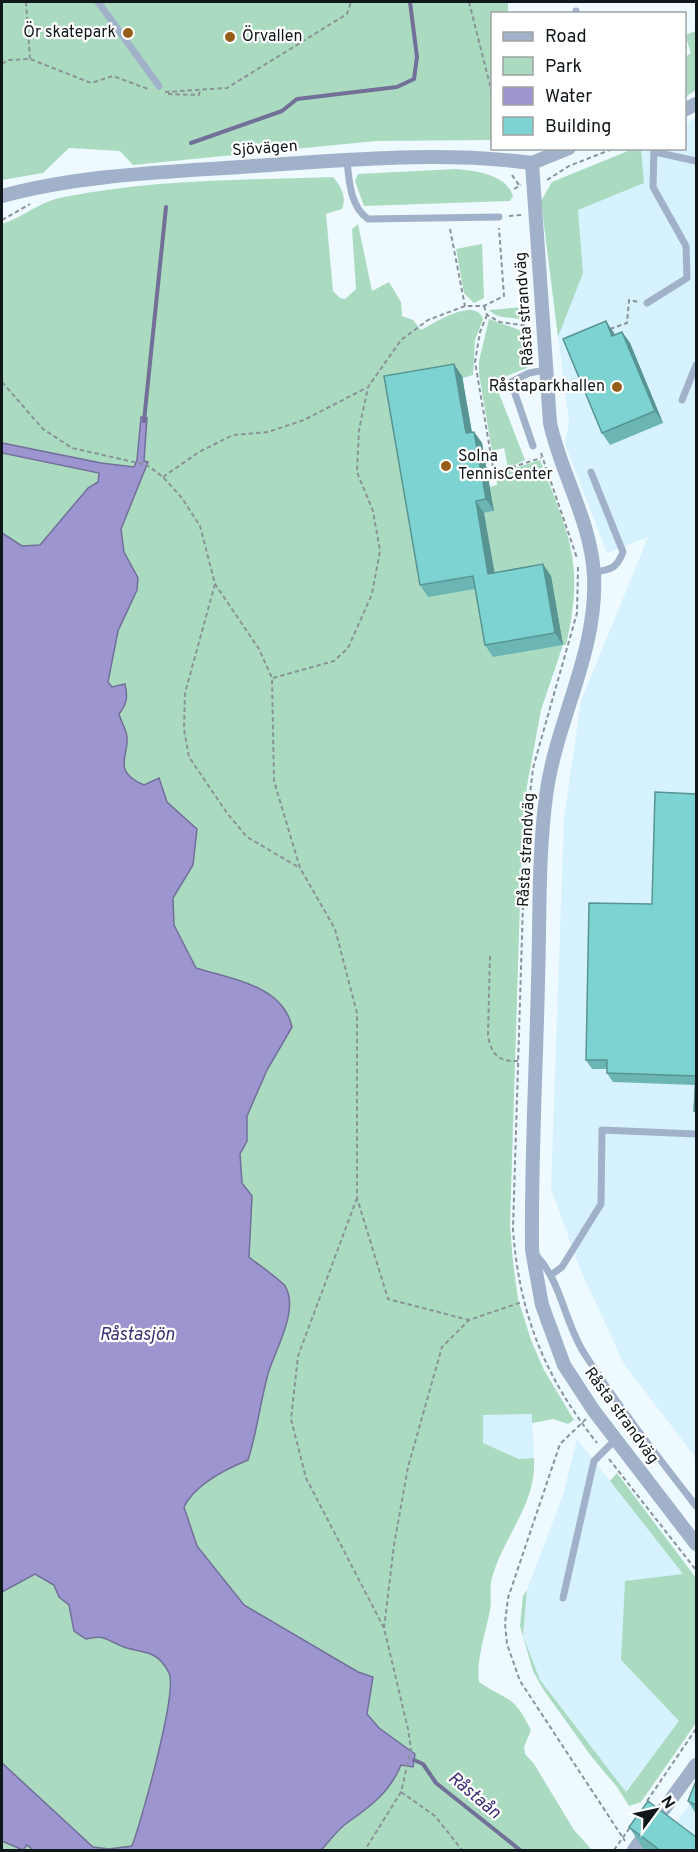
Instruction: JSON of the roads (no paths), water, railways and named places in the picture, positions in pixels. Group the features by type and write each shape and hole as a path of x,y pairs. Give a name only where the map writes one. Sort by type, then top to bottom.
{"street":[{"path":"532,163 564,150"},
{"name":"Sjövägen","path":"2,196 106,178 347,160 454,156 532,163"},
{"name":"Råsta strandväg","path":"532,163 526,184 554,443 586,526 594,572 594,617 590,639 558,743 546,793 542,842 532,1250 542,1305 556,1347 594,1411 696,1544"},
{"path":"631,1847 696,1765"}],"lane":[{"path":"98,2 159,90"},
{"path":"647,303 687,278 686,246 653,186 654,150 696,161"},
{"path":"347,160 354,200 360,213 368,219 499,217"},
{"path":"682,400 696,365"},
{"path":"533,446 511,382 529,373 546,370"},
{"path":"591,472 623,552 619,563 611,570 594,572"},
{"path":"551,1275 562,1267 601,1204 602,1130 696,1134"},
{"path":"532,1250 551,1275 567,1319 584,1352 696,1506"},
{"path":"563,1598 594,1461 616,1439"}],"water":[{"name":"Råstasjön","path":"141,417 147,418 144,461 148,462 121,529 124,552 138,578 137,590 118,631 108,682 112,687 125,684 126,689 127,697 119,714 127,739 124,767 133,779 144,785 159,778 167,802 197,829 193,865 173,898 174,925 196,968 239,980 267,993 287,1013 292,1027 267,1070 247,1116 247,1141 240,1154 242,1183 252,1196 249,1257 285,1286 290,1307 288,1319 268,1374 248,1460 203,1484 184,1507 197,1546 244,1605 358,1672 373,1677 367,1714 379,1728 415,1754 413,1767 401,1765 397,1775 379,1798 343,1826 321,1850 33,1850 27,1845 23,1850 2,1841 2,1763 93,1847 109,1849 132,1846 164,1729 170,1685 169,1673 155,1656 103,1638 86,1639 74,1631 69,1605 59,1597 54,1585 35,1574 2,1592 2,533 22,546 40,545 88,488 98,482 99,473 2,453 2,443 101,463 134,467 137,460"}],"waterway":[{"path":"191,143 282,111 297,99 397,87 414,79 417,57 410,2"},
{"path":"144,421 166,207"},
{"name":"Råstaån","path":"414,1760 423,1764 436,1783 520,1850"}],"place":[{"name":"Ör skatepark","path":"128,33"},
{"name":"Örvallen","path":"230,37"},
{"name":"Råstaparkhallen","path":"617,387"},
{"name":"Solna TennisCenter","path":"446,466"}]}
